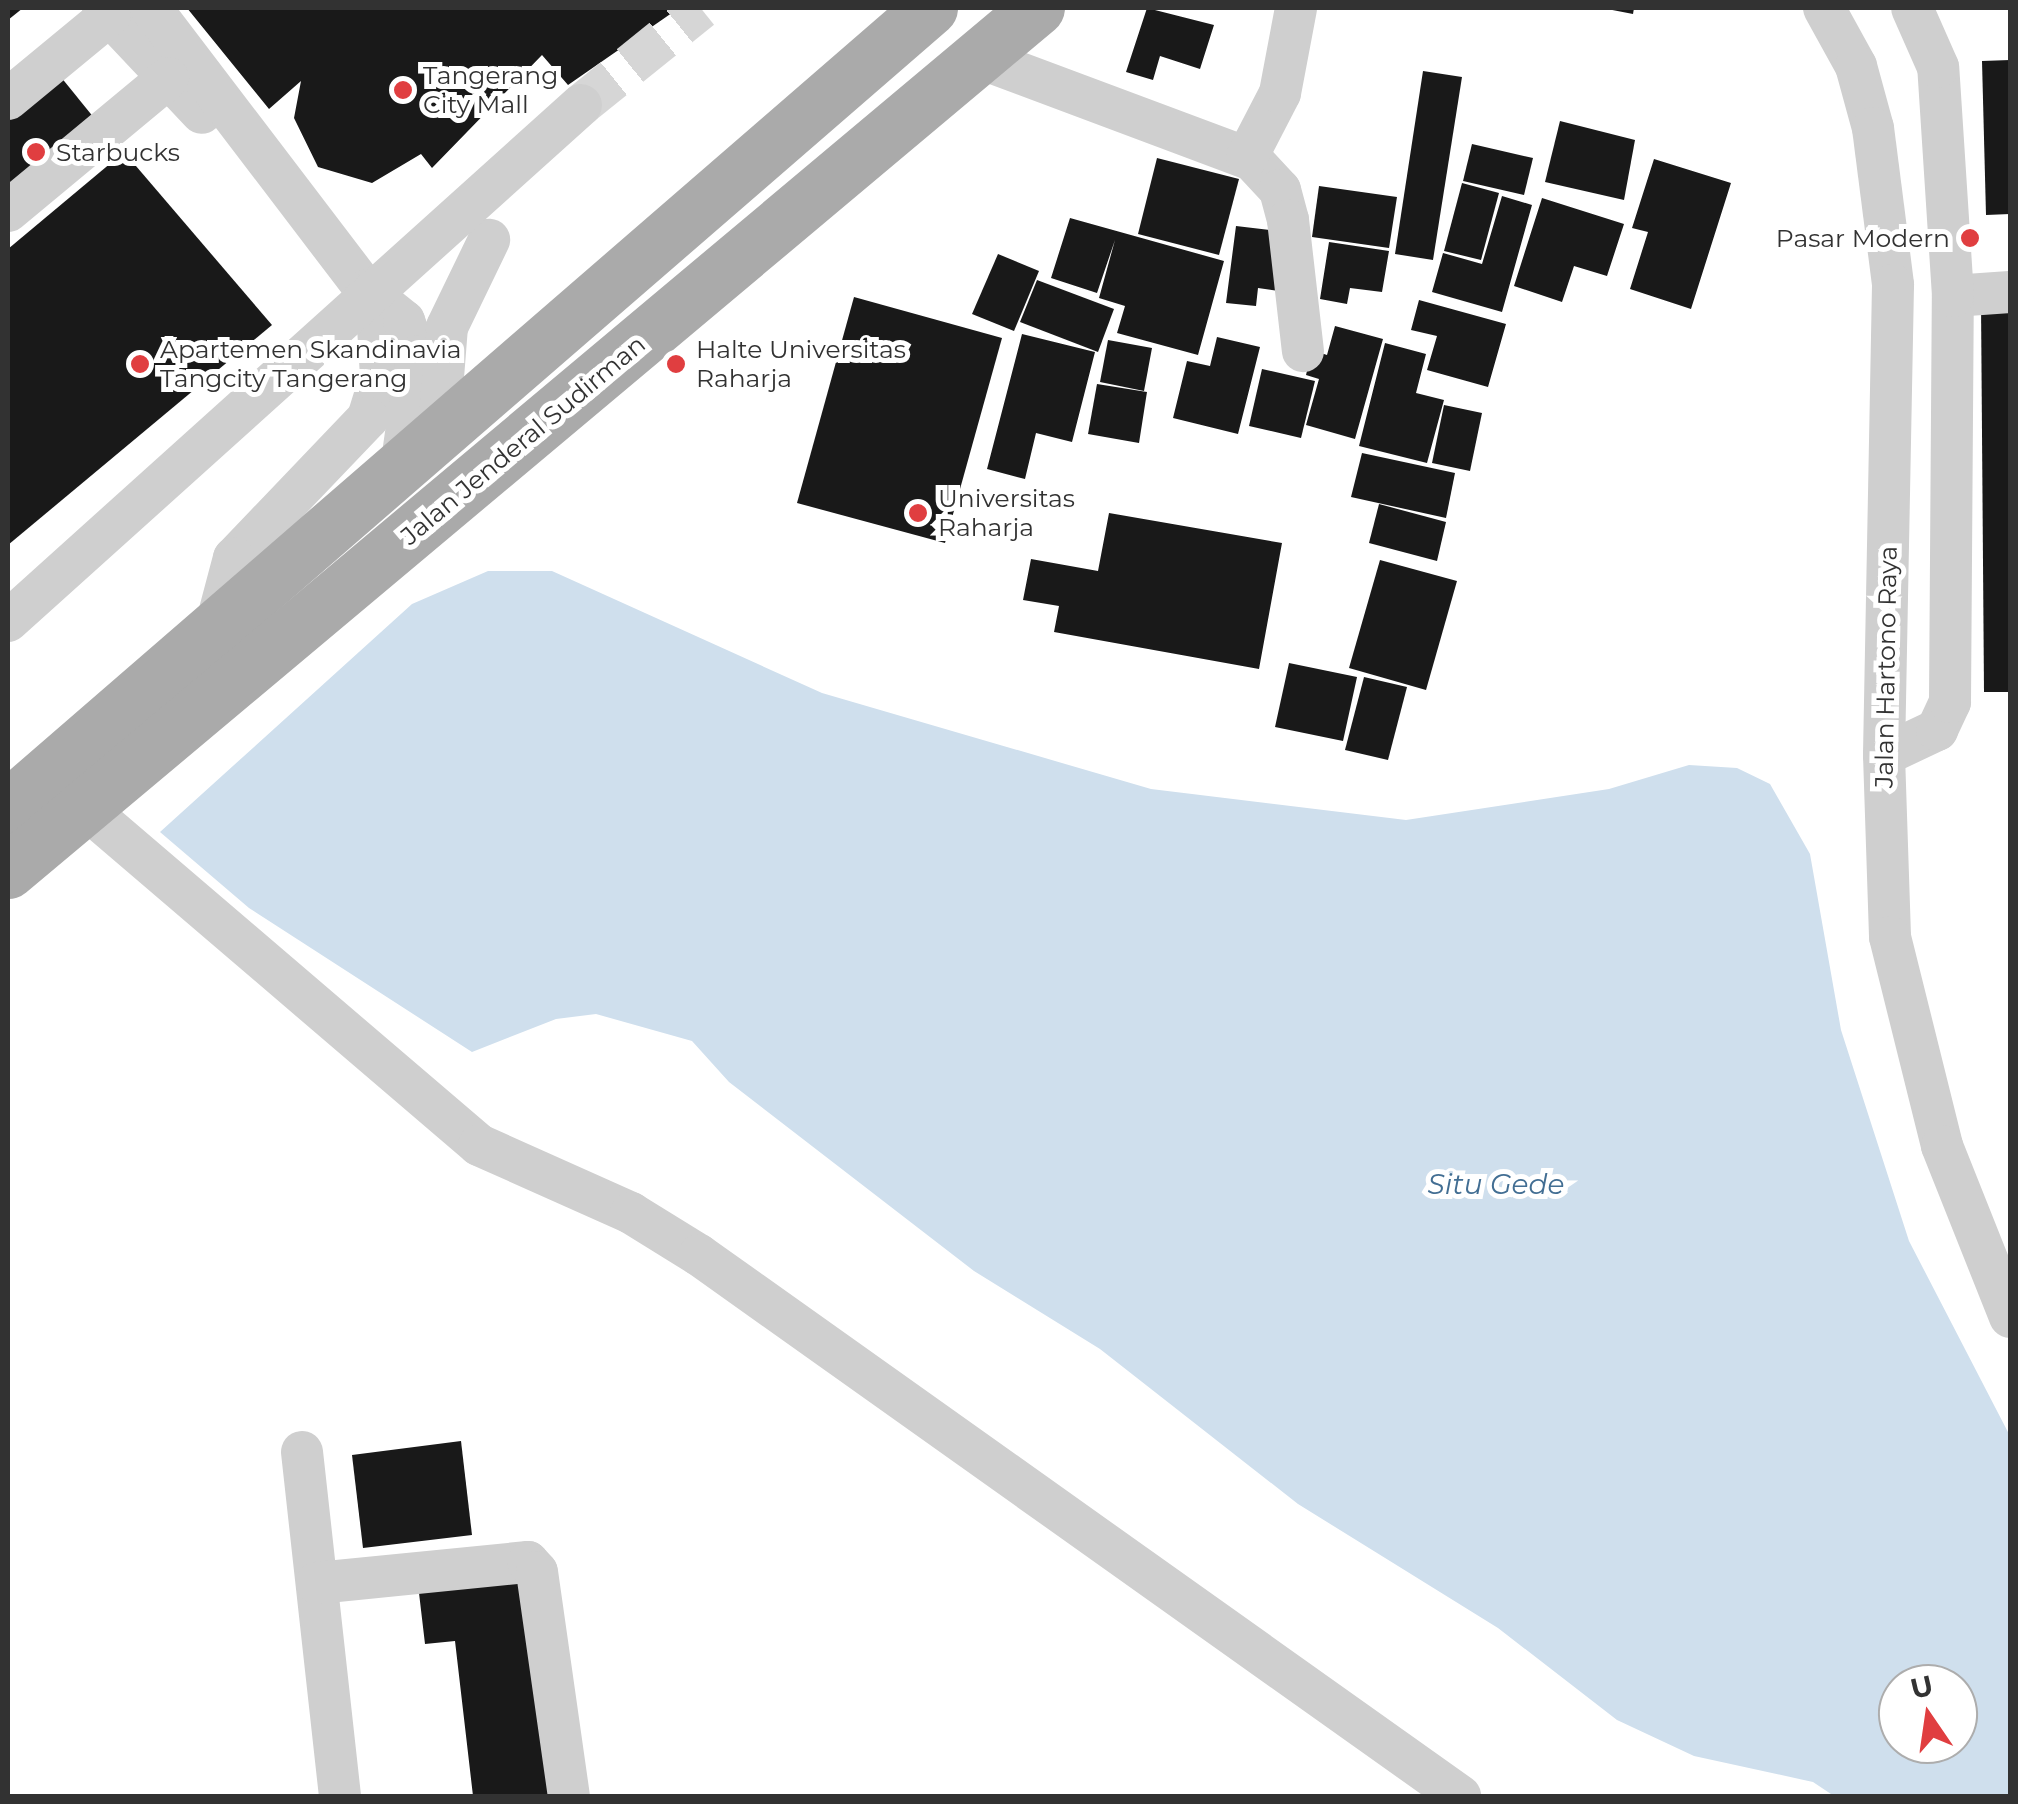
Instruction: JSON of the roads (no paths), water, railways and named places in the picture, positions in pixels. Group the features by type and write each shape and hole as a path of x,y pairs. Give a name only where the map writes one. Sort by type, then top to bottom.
{"main road":[{"path":"8,806 420,444 930,8"},
{"name":"Jalan Jenderal Sudirman","path":"8,872 1037,8"}],"street":[{"path":"1247,157 1280,93 1296,8"},
{"name":"Jalan Hartono Raya","path":"1824,8 1856,66 1888,220 1884,755 1895,967 1942,1146 2005,1293"},
{"path":"1884,755 1937,730 1950,702 1953,296 1938,67 1912,8"},
{"path":"121,10 168,78 366,290 404,322 417,356 420,444"},
{"path":"8,98 121,10"},
{"path":"121,10 366,290 382,376 368,418 234,558 217,622"},
{"path":"978,56 1247,157 1280,190 1303,351"},
{"path":"8,211 168,78"},
{"path":"8,620 366,290 582,105"},
{"path":"420,444 447,327 489,240"},
{"path":"1953,296 2010,292"},
{"path":"84,807 480,1145 631,1212 699,1256 1460,1796"},
{"path":"302,1452 340,1796"},
{"path":"317,1583 528,1562 537,1572 568,1796"}],"water":[{"name":"Situ Gede","path":"488,571 552,571 822,693 1151,789 1406,820 1609,789 1689,765 1737,768 1770,784 1810,854 1841,1030 1909,1241 2010,1436 2010,1796 1834,1796 1813,1782 1694,1756 1617,1720 1498,1628 1298,1504 1100,1349 974,1271 729,1082 692,1041 596,1014 556,1019 472,1052 249,908 160,832 412,604"}],"tunnel":[{"path":"581,105 701,8"}],"place":[{"name":"Tangerang City Mall","path":"403,90"},
{"name":"Starbucks","path":"36,152"},
{"name":"Pasar Modern","path":"1970,238"},
{"name":"Apartemen Skandinavia Tangcity Tangerang","path":"140,364"},
{"name":"Halte Universitas Raharja","path":"676,364"},
{"name":"Universitas Raharja","path":"918,513"}]}
